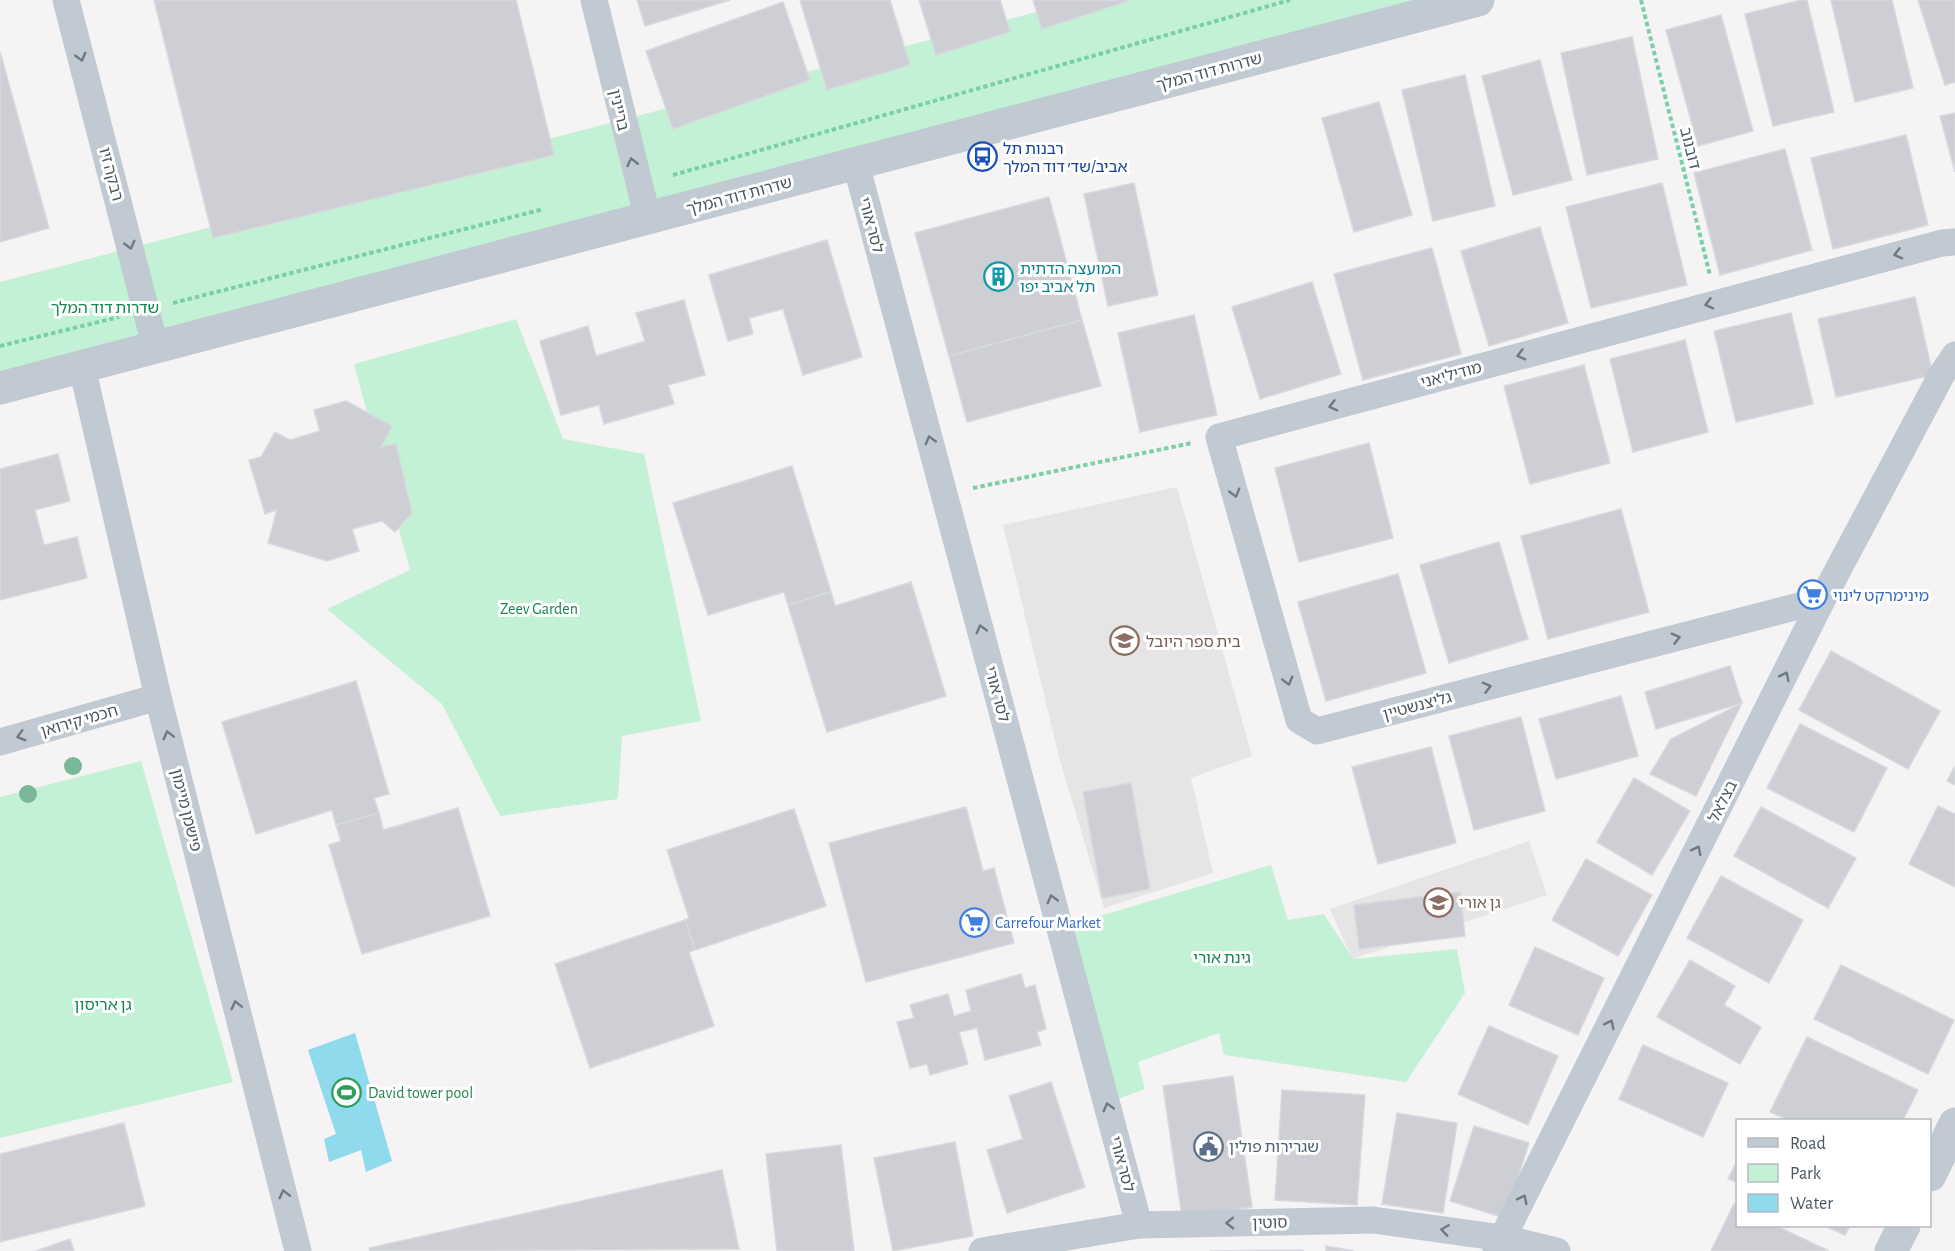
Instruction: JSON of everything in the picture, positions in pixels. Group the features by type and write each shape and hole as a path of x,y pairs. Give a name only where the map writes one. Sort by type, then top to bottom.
{"street":[{"name":"רבקה זיו","path":"66,0 156,349"},
{"name":"בריינין","path":"594,0 648,219"},
{"name":"שדרות דוד המלך","path":"0,388 156,349 1478,0"},
{"name":"לסר אורי","path":"856,164 1139,1225"},
{"name":"מודיליאני","path":"1219,437 1717,302 1942,243 1955,242"},
{"name":"בצלאל","path":"1500,1245 1822,600 1942,374 1955,355"},
{"name":"פישמן מיימון","path":"82,367 158,697 298,1251"},
{"name":"גליצנשטיין","path":"1219,437 1299,720 1317,731 1822,600"},
{"name":"חכמי קירואן","path":"0,742 158,697"},
{"path":"1931,1171 1955,1124"},
{"name":"סוטין","path":"982,1251 1139,1225 1373,1220 1500,1245 1557,1251"},
{"path":"1892,1251 1904,1227"}],"path":[{"name":"דובנוב","path":"1641,0 1717,302"},
{"path":"945,493 1219,437"}],"shaded area":[{"name":"בית ספר היובל","path":"1177,487 1252,756 1191,778 1213,873 1104,908 1059,757 1003,525"},
{"name":"גן אורי","path":"1529,841 1547,895 1352,959 1330,909"}],"green space":[{"name":"שדרות דוד המלך","path":"1082,0 1427,0 0,388 0,282"},
{"name":"Zeev Garden","path":"516,319 563,439 644,454 701,721 622,736 618,799 500,816 442,704 327,609 410,570 354,364"},
{"name":"גן אריסון","path":"141,761 233,1082 0,1138 0,797"},
{"name":"גינת אורי","path":"1271,865 1288,920 1324,914 1353,959 1457,949 1465,993 1406,1082 1224,1055 1219,1033 1138,1062 1145,1089 1115,1100 1070,925"}],"water":[{"name":"David tower pool","path":"355,1033 392,1161 366,1172 361,1150 329,1162 324,1139 336,1134 308,1050"}],"building":[{"path":"154,0 516,0 554,155 213,238"},
{"path":"637,0 730,0 645,26"},
{"path":"800,0 890,0 910,65 827,90"},
{"path":"919,0 1000,0 1010,32 936,55"},
{"path":"1033,0 1128,0 1129,1 1042,29"},
{"path":"1807,0 1834,112 1773,126 1745,14"},
{"path":"1831,0 1892,0 1913,88 1855,102"},
{"path":"1918,0 1955,0 1955,82 1945,85"},
{"path":"783,2 810,80 673,129 646,51"},
{"path":"1721,15 1753,131 1698,146 1666,30"},
{"path":"1632,37 1658,159 1587,175 1561,53"},
{"path":"0,52 49,228 0,242"},
{"path":"1540,60 1572,180 1513,195 1482,76"},
{"path":"1465,75 1495,206 1433,221 1402,90"},
{"path":"1379,102 1412,215 1354,232 1322,118"},
{"path":"1955,113 1955,172 1940,116"},
{"path":"1906,135 1928,225 1833,249 1811,158"},
{"path":"1785,149 1812,250 1720,275 1694,173"},
{"path":"1134,183 1158,295 1108,306 1084,194"},
{"path":"1662,183 1687,285 1591,308 1566,207"},
{"name":"המועצה הדתית תל אביב יפו","path":"1049,197 1082,320 949,356 915,233"},
{"path":"1540,227 1568,323 1489,346 1461,251"},
{"path":"827,240 862,357 803,375 783,309 749,318 753,334 728,341 709,275"},
{"path":"1432,248 1461,354 1363,380 1334,274"},
{"path":"1312,282 1341,374 1260,399 1232,307"},
{"path":"1915,297 1933,375 1836,397 1818,319"},
{"path":"684,300 705,375 668,385 674,404 604,424 599,405 561,415 540,341 588,326 596,356 645,341 636,313"},
{"path":"1791,313 1813,404 1736,422 1714,331"},
{"path":"1194,315 1217,415 1140,432 1118,333"},
{"path":"1082,320 1101,386 967,422 949,356"},
{"path":"1685,340 1708,432 1633,452 1610,359"},
{"path":"1584,365 1610,463 1530,484 1504,386"},
{"path":"346,401 392,426 381,447 396,444 412,513 395,532 382,521 352,529 359,551 327,561 268,543 277,510 265,514 249,460 261,457 275,432 290,440 320,431 314,410"},
{"path":"1369,443 1393,538 1299,562 1275,468"},
{"path":"58,454 70,501 35,510 44,545 77,537 87,578 0,600 0,469"},
{"path":"792,466 831,592 788,605 784,592 708,615 673,503"},
{"path":"1621,509 1649,612 1548,639 1521,536"},
{"path":"1499,542 1528,639 1449,663 1420,565"},
{"path":"1398,574 1426,673 1326,701 1298,602"},
{"path":"911,582 946,696 827,732 788,605 831,592 835,606"},
{"path":"1831,651 1940,711 1908,769 1799,710"},
{"path":"1730,666 1742,703 1656,729 1645,692"},
{"path":"356,681 389,794 374,798 379,813 336,825 332,810 256,834 222,722"},
{"path":"1621,696 1638,756 1556,779 1539,719"},
{"path":"1742,703 1696,796 1650,774 1671,739"},
{"path":"1521,717 1545,811 1474,830 1449,736"},
{"path":"1800,724 1887,768 1854,832 1767,788"},
{"path":"1431,747 1456,843 1378,864 1352,767"},
{"path":"1955,766 1955,785 1947,781"},
{"path":"1634,778 1690,811 1652,875 1597,842"},
{"path":"1131,783 1150,889 1102,898 1083,792"},
{"path":"1938,806 1955,814 1955,887 1909,864"},
{"path":"966,807 983,871 994,868 1014,943 866,982 829,843"},
{"path":"1761,807 1856,858 1828,908 1734,856"},
{"path":"458,808 490,916 362,954 329,845 341,841 336,825 379,813 383,830"},
{"path":"794,809 826,906 695,950 685,920 689,918 667,850"},
{"path":"1586,859 1652,895 1618,956 1552,920"},
{"path":"1721,876 1803,920 1769,983 1687,938"},
{"path":"1460,892 1465,936 1359,949 1354,905"},
{"path":"685,920 695,950 689,952 714,1026 590,1068 555,964"},
{"path":"1535,947 1604,978 1578,1035 1509,1005"},
{"path":"1690,960 1735,986 1724,1005 1761,1027 1740,1064 1657,1017"},
{"path":"1841,965 1954,1020 1928,1074 1814,1019"},
{"path":"1021,974 1025,988 1035,985 1046,1029 1037,1032 1041,1045 985,1060 977,1028 959,1032 968,1064 930,1075 927,1064 910,1068 897,1022 914,1018 910,1005 948,994 954,1016 971,1011 966,990"},
{"path":"1489,1026 1558,1056 1528,1125 1458,1094"},
{"path":"1807,1037 1918,1090 1904,1119 1787,1119 1770,1112"},
{"path":"1643,1045 1728,1083 1703,1137 1619,1099"},
{"name":"שגרירות פולין","path":"1233,1076 1252,1207 1182,1217 1163,1086"},
{"path":"1051,1082 1085,1187 1007,1213 987,1150 1023,1139 1009,1096"},
{"path":"1282,1090 1365,1095 1357,1205 1275,1200"},
{"path":"1397,1113 1457,1123 1443,1213 1382,1204"},
{"path":"124,1123 145,1206 0,1242 0,1154"},
{"path":"1474,1126 1529,1143 1505,1218 1450,1201"},
{"path":"955,1142 973,1236 893,1251 874,1158"},
{"path":"841,1145 854,1251 777,1251 766,1154"},
{"path":"1736,1163 1736,1182 1728,1179"},
{"path":"722,1170 739,1249 370,1251 369,1248"},
{"path":"1734,1204 1736,1205 1736,1227 1779,1227 1829,1251 1711,1251"},
{"path":"1827,1227 1849,1227 1845,1235"},
{"path":"70,1239 74,1251 36,1251"},
{"path":"1326,1246 1354,1251 1326,1251"},
{"path":"1303,1250 1303,1251 1210,1251"}],"place":[{"name":"רבנות תל אביב/שד׳ דוד המלך","path":"982,157"},
{"name":"המועצה הדתית תל אביב יפו","path":"999,277"},
{"name":"מינימרקט לינוי","path":"1812,595"},
{"name":"בית ספר היובל","path":"1125,641"},
{"name":"גן אורי","path":"1438,902"},
{"name":"Carrefour Market","path":"974,922"},
{"name":"David tower pool","path":"347,1092"},
{"name":"שגרירות פולין","path":"1208,1146"}]}
